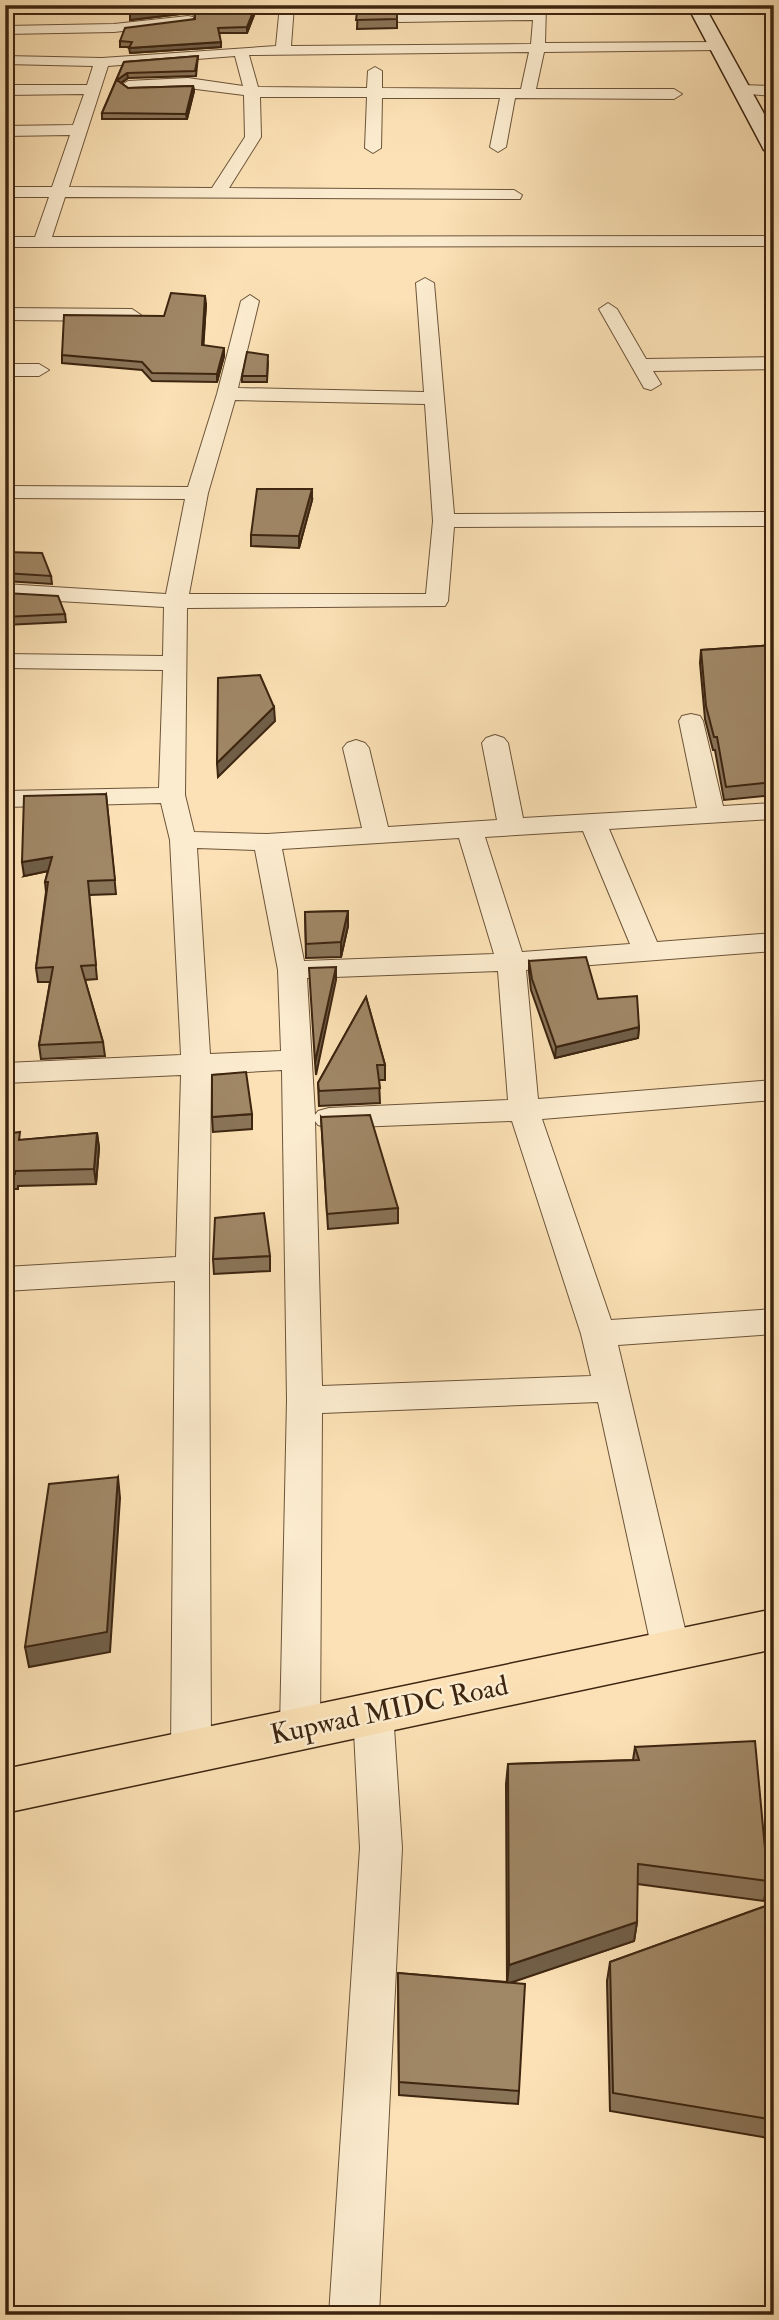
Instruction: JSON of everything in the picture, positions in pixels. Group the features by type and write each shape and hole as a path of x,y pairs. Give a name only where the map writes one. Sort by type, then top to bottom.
{"main road":[{"path":"695,5 774,150"},
{"name":"Kupwad MIDC Road","path":"5,1791 774,1629"}],"street":[{"path":"5,5 42,5 40,28"},
{"path":"5,30 193,23 164,5"},
{"path":"283,50 287,5"},
{"path":"399,18 465,11 540,11 538,47 527,94"},
{"path":"217,194 253,137 252,92 240,51 219,38"},
{"path":"5,60 102,62 283,50 719,46"},
{"path":"373,148 375,49"},
{"path":"42,242 102,62"},
{"path":"128,86 188,83 252,92 674,94"},
{"path":"5,90 93,89"},
{"path":"741,90 774,91"},
{"path":"498,148 508,94"},
{"path":"5,131 79,130"},
{"path":"5,192 217,194 362,207 514,195"},
{"path":"362,207 368,244"},
{"path":"5,242 774,242"},
{"path":"5,591 176,601 437,601 444,521 425,283"},
{"path":"191,1751 192,1268 196,1062 183,840 172,795 176,601 197,493 227,394 250,301"},
{"path":"608,309 652,387"},
{"path":"5,314 132,315"},
{"path":"640,365 774,363"},
{"path":"5,369 39,370"},
{"path":"227,394 436,398"},
{"path":"5,492 197,493"},
{"path":"444,521 774,519"},
{"path":"5,661 165,663"},
{"path":"691,721 712,815"},
{"path":"495,743 512,828"},
{"path":"356,748 377,836"},
{"path":"5,799 172,795"},
{"path":"183,840 267,842 774,811"},
{"path":"593,823 647,952"},
{"path":"470,830 512,962 524,1110 598,1334 671,1650"},
{"path":"267,842 292,970 300,1120 305,1400 300,1728"},
{"path":"292,970 512,962 774,942"},
{"path":"5,1073 296,1059"},
{"path":"300,1120 524,1110 774,1090"},
{"path":"5,1279 192,1268"},
{"path":"598,1334 774,1321"},
{"path":"305,1400 612,1388"},
{"path":"354,2315 381,1848 373,1712"}],"building":[{"path":"168,5 256,5 247,27 218,28 221,42 129,48 132,42 120,41 125,28 195,19 195,10 188,8 130,14"},
{"path":"358,5 394,5 390,8 397,15 397,19 356,20"},
{"path":"198,56 195,71 127,73 117,80 128,88 193,86 186,114 102,113 124,62"},
{"path":"171,293 205,296 202,345 224,348 217,374 152,373 142,362 62,355 64,315 164,316"},
{"path":"247,352 268,355 267,376 242,376"},
{"path":"257,489 312,489 299,536 251,535"},
{"path":"5,552 42,553 51,576 5,573"},
{"path":"5,593 58,596 65,614 5,617"},
{"path":"774,645 774,782 726,787 717,737 714,737 706,706 701,650"},
{"path":"260,675 274,707 217,763 218,678"},
{"path":"106,794 115,880 88,881 96,965 81,966 103,1042 39,1045 53,967 36,968 48,882 45,882 52,857 22,862 24,796"},
{"path":"348,911 341,942 306,944 305,912"},
{"path":"586,957 598,999 637,996 639,1027 556,1047 532,979 529,961"},
{"path":"336,967 315,1062 309,968"},
{"path":"366,997 385,1065 377,1065 380,1088 319,1091 318,1083"},
{"path":"246,1072 252,1114 212,1117 212,1075"},
{"path":"370,1115 398,1208 327,1214 321,1117"},
{"path":"20,1132 19,1140 97,1133 94,1169 15,1171 15,1174 5,1174 5,1134"},
{"path":"264,1213 270,1256 213,1259 215,1218"},
{"path":"118,1477 107,1632 25,1647 49,1484"},
{"path":"755,1741 768,1881 638,1864 637,1922 509,1965 508,1764 639,1760 635,1747"},
{"path":"774,1903 774,2120 613,2093 610,1962"},
{"path":"398,1973 525,1984 519,2091 399,2082"}]}
